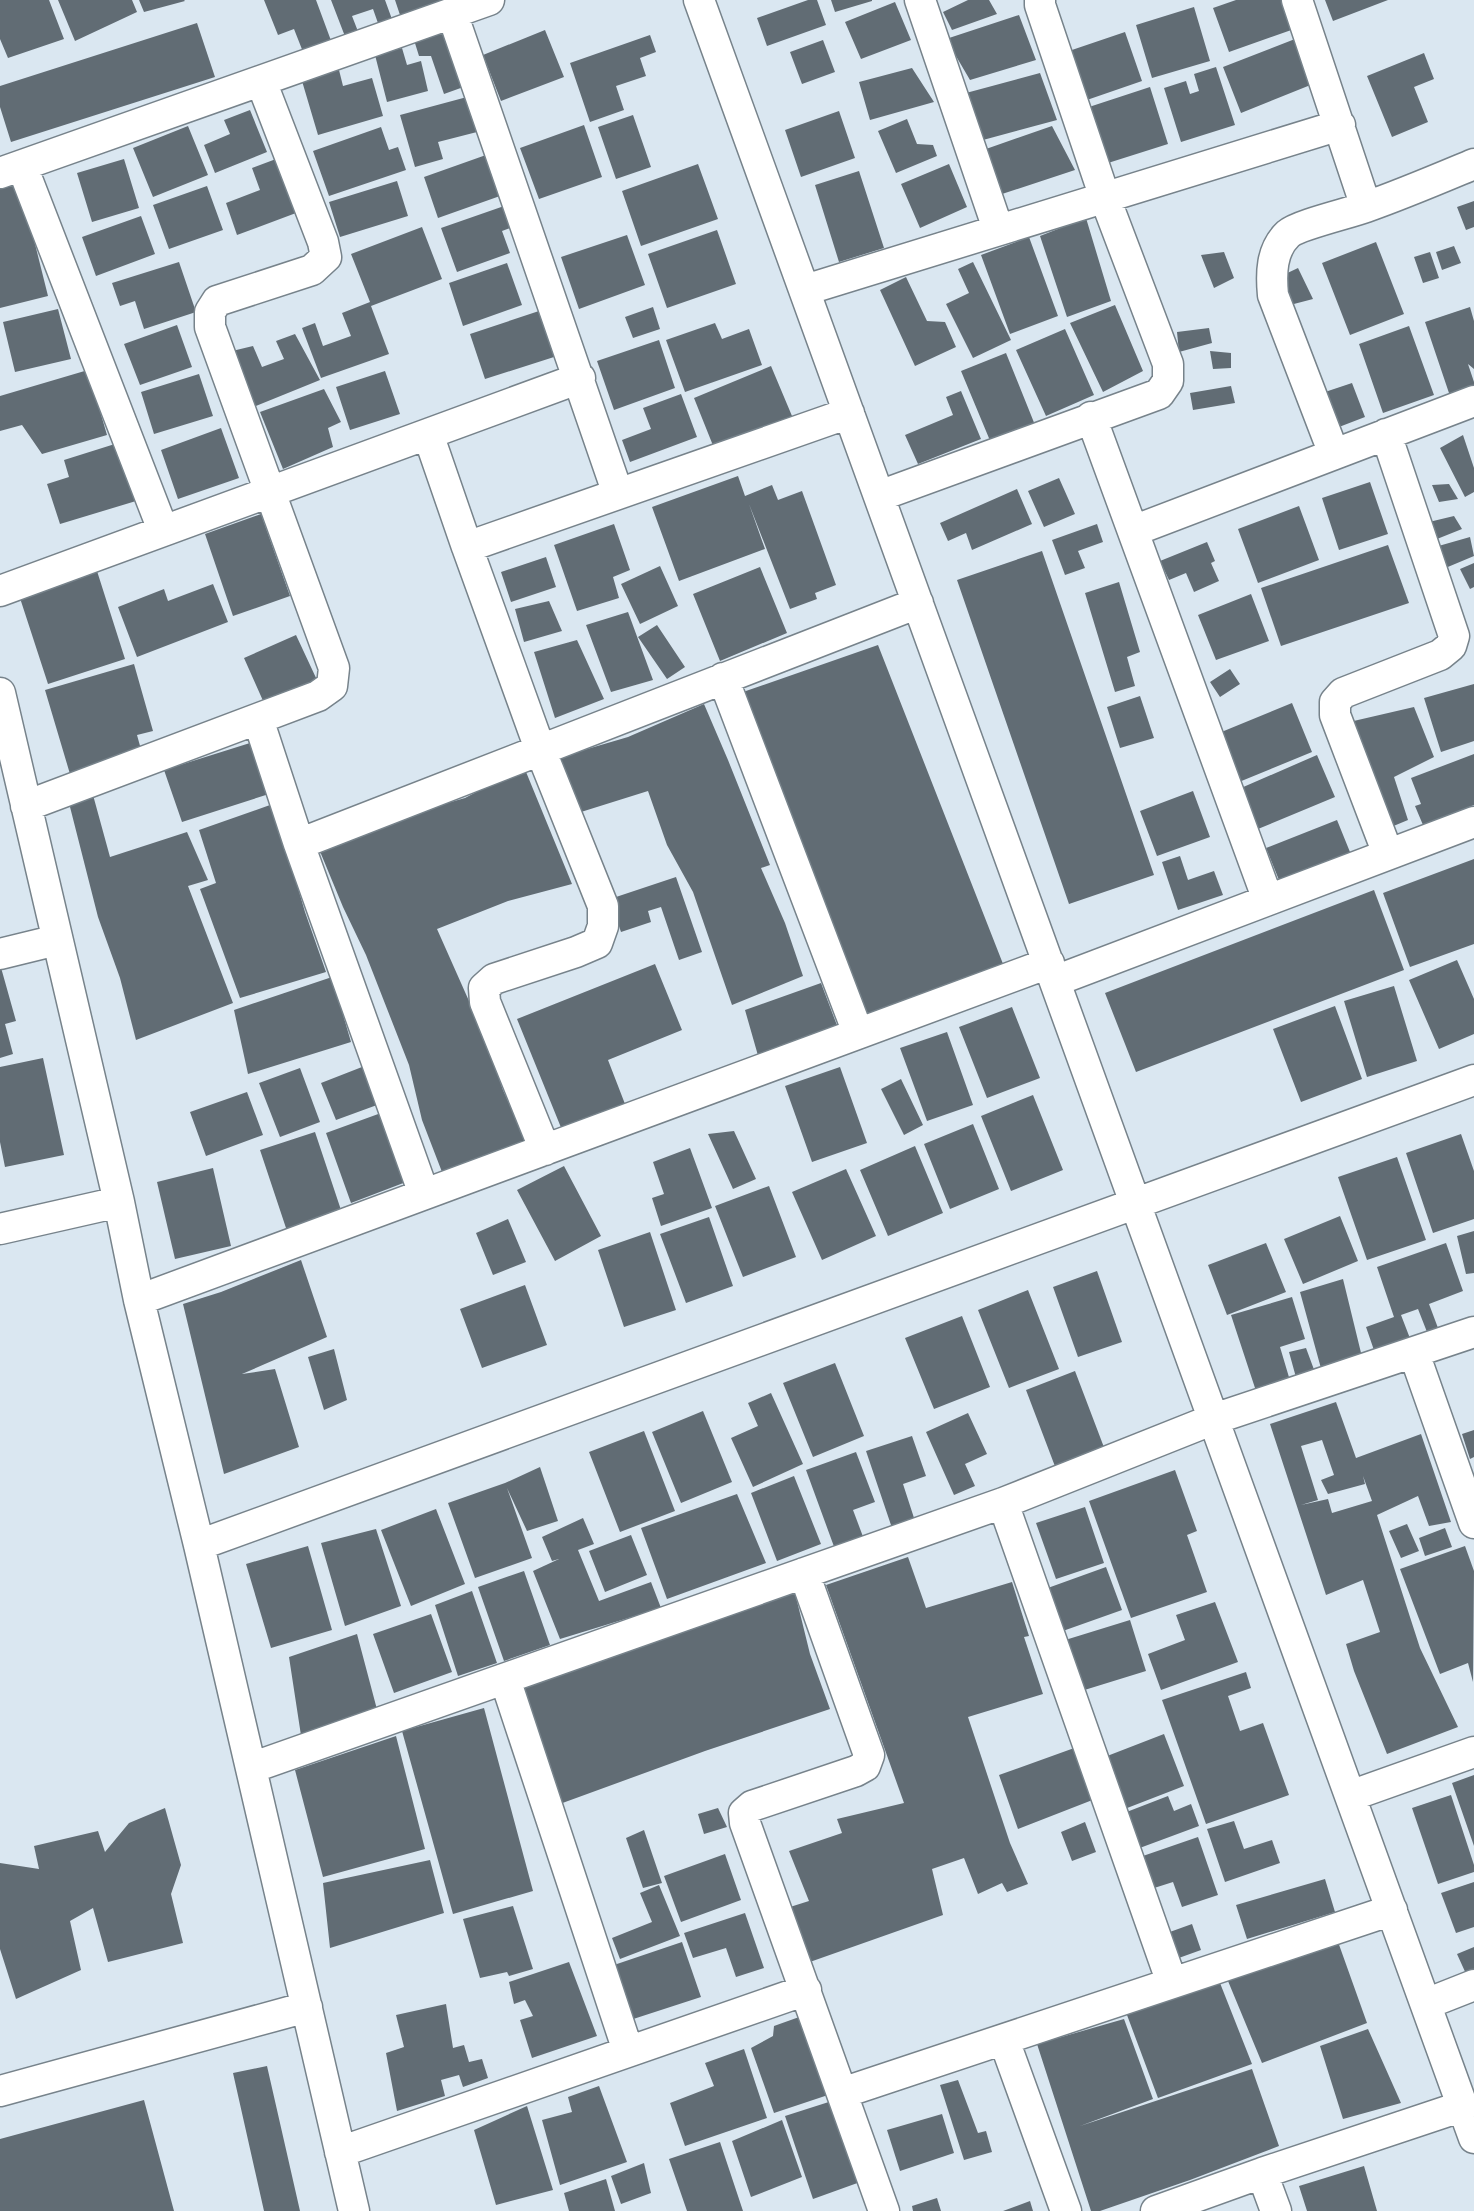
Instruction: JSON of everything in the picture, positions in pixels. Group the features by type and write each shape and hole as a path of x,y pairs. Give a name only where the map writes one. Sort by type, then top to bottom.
{"street":[{"path":"163,530 11,170 489,0"},
{"path":"699,0 1474,2138"},
{"path":"920,0 998,229"},
{"path":"879,496 1159,394 1168,381 1168,364 1105,198 1040,0"},
{"path":"1297,0 1366,207"},
{"path":"452,13 580,378 618,494"},
{"path":"26,806 318,696 332,686 334,668 210,327 210,312 217,301 312,270 326,257 323,242 261,81"},
{"path":"805,290 1340,125"},
{"path":"1334,454 1272,294 1270,271 1277,251 1288,234 1366,207 1474,164"},
{"path":"0,591 580,378"},
{"path":"1133,531 1386,434 1472,407"},
{"path":"467,547 849,413"},
{"path":"1091,417 1268,900"},
{"path":"428,434 540,749 603,906 603,926 597,943 494,979 484,988 485,1002 545,1150"},
{"path":"1386,434 1454,636 1451,646 1440,655 1358,686 1343,693 1335,702 1335,715 1388,854"},
{"path":"299,844 918,603"},
{"path":"723,678 858,1033"},
{"path":"1,704 354,2211"},
{"path":"258,719 299,844 424,1194"},
{"path":"139,1300 858,1033 1052,972 1268,900 1474,822"},
{"path":"0,954 57,940"},
{"path":"199,1545 1474,1080"},
{"path":"0,1229 118,1202"},
{"path":"251,1768 1003,1503 1214,1419 1474,1332"},
{"path":"1414,1353 1474,1523"},
{"path":"1003,1503 1172,1983"},
{"path":"804,1573 869,1755 865,1766 856,1772 752,1806 744,1813 745,1823 884,2211"},
{"path":"505,1679 628,2051"},
{"path":"1350,1796 1474,1752"},
{"path":"842,2093 1392,1910"},
{"path":"1426,2004 1474,1985"},
{"path":"340,2152 806,1990"},
{"path":"0,2091 307,2007"},
{"path":"1004,2040 1066,2211"},
{"path":"1156,2211 1462,2106"},
{"path":"1262,2173 1276,2211"}],"building":[{"path":"0,0 49,0 64,39 8,58 0,39"},
{"path":"58,0 132,0 137,12 75,41"},
{"path":"139,0 184,0 185,1 144,12"},
{"path":"264,0 316,0 333,46 305,57 294,29 278,35"},
{"path":"331,0 385,0 393,22 379,26 373,9 352,16 359,34 346,39"},
{"path":"395,0 450,0 401,18"},
{"path":"808,0 817,0 826,25 767,46 757,18"},
{"path":"831,0 872,0 872,1 835,12"},
{"path":"968,0 989,0 997,14 952,30 943,12"},
{"path":"1236,0 1287,0 1297,28 1229,52 1213,8"},
{"path":"1325,0 1388,0 1333,21"},
{"path":"895,2 911,40 861,59 845,22"},
{"path":"1194,7 1210,61 1152,78 1136,25"},
{"path":"1019,15 1036,60 970,80 946,39"},
{"path":"197,23 215,77 11,142 0,107 0,86"},
{"path":"450,28 469,85 444,94 431,56 419,56 414,40"},
{"path":"545,30 564,77 501,101 483,55"},
{"path":"1125,32 1142,81 1084,101 1066,52"},
{"path":"650,35 656,52 640,58 646,76 616,86 624,110 590,122 570,63"},
{"path":"1295,39 1313,84 1241,113 1223,67"},
{"path":"823,40 835,72 802,84 790,52"},
{"path":"402,48 407,65 421,61 428,91 387,102 375,55"},
{"path":"1424,53 1434,79 1414,87 1428,122 1392,137 1367,76"},
{"path":"1216,67 1235,125 1181,142 1164,88 1186,81 1190,94 1199,91 1194,74"},
{"path":"912,68 934,102 870,120 859,82"},
{"path":"339,70 343,86 372,78 383,116 318,135 302,81"},
{"path":"1040,73 1057,120 983,140 966,93"},
{"path":"1150,87 1168,144 1108,163 1089,107"},
{"path":"467,97 477,132 438,142 443,159 415,167 400,115"},
{"path":"250,110 267,152 215,173 204,145 230,134 224,120"},
{"path":"839,111 855,158 801,177 785,130"},
{"path":"633,115 651,167 616,179 598,127"},
{"path":"907,119 917,144 933,145 937,156 896,173 878,131"},
{"path":"584,125 602,177 539,199 520,148"},
{"path":"188,126 208,175 153,197 133,148"},
{"path":"1052,126 1075,170 1002,194 986,149"},
{"path":"381,127 389,150 398,147 406,170 329,196 313,151"},
{"path":"486,155 500,196 438,218 424,177"},
{"path":"124,159 139,208 92,222 77,173"},
{"path":"276,159 296,213 237,235 226,203 260,190 252,168"},
{"path":"698,164 718,219 641,246 622,191"},
{"path":"949,164 967,207 920,228 901,184"},
{"path":"859,171 884,248 839,262 815,185"},
{"path":"19,180 48,296 0,308 0,184"},
{"path":"397,181 408,216 340,237 329,202"},
{"path":"207,186 223,230 169,249 153,205"},
{"path":"1474,201 1474,227 1466,230 1457,207"},
{"path":"507,205 515,226 502,231 510,253 457,272 441,228"},
{"path":"141,216 155,254 96,276 82,237"},
{"path":"1086,218 1111,301 1067,317 1040,236"},
{"path":"422,227 442,279 371,306 389,354 321,378 302,328 315,323 323,346 351,336 342,313 370,302 351,254"},
{"path":"717,230 736,284 667,308 648,254"},
{"path":"627,235 645,285 579,309 561,257"},
{"path":"1029,237 1058,316 1010,334 981,255"},
{"path":"1376,242 1404,314 1350,335 1322,263"},
{"path":"1454,246 1461,263 1442,270 1436,252"},
{"path":"1224,252 1234,278 1214,288 1201,255"},
{"path":"1430,252 1439,278 1423,283 1414,257"},
{"path":"179,262 196,312 144,329 135,301 120,306 112,283"},
{"path":"973,262 1011,340 973,358 946,304 969,293 958,269"},
{"path":"507,263 522,305 463,326 449,283"},
{"path":"1298,268 1313,299 1290,305 1279,277"},
{"path":"906,277 927,321 945,322 956,347 915,366 880,290"},
{"path":"1115,305 1143,371 1103,392 1070,323"},
{"path":"653,307 660,329 633,338 625,317"},
{"path":"1470,307 1474,321 1474,369 1468,364 1474,389 1450,396 1425,322"},
{"path":"58,309 71,359 15,372 3,322"},
{"path":"539,311 554,357 485,379 470,334"},
{"path":"715,323 722,339 749,329 762,365 685,392 666,340"},
{"path":"177,325 192,367 140,385 124,344"},
{"path":"1409,326 1434,395 1383,413 1359,344"},
{"path":"1209,328 1212,343 1179,352 1177,332"},
{"path":"1065,329 1094,395 1046,416 1016,350"},
{"path":"295,334 320,380 246,410 228,352 253,346 262,367 284,359 276,341"},
{"path":"659,340 675,388 614,410 597,361"},
{"path":"1210,351 1231,353 1231,368 1213,369"},
{"path":"1006,353 1035,425 991,443 961,371"},
{"path":"771,366 792,416 714,448 694,398"},
{"path":"88,370 107,435 42,454 22,425 0,431 0,396"},
{"path":"385,371 400,414 350,430 336,387"},
{"path":"199,374 213,416 154,434 141,392"},
{"path":"1352,383 1365,417 1339,427 1325,392"},
{"path":"1231,386 1235,403 1193,410 1190,393"},
{"path":"324,389 341,422 328,428 333,447 283,469 260,412"},
{"path":"961,391 981,439 918,464 905,435 953,415 946,397"},
{"path":"681,394 697,437 630,462 622,440 651,429 643,408"},
{"path":"221,428 239,478 178,499 161,450"},
{"path":"1463,435 1474,468 1474,492 1465,497 1440,448"},
{"path":"118,443 136,501 60,524 47,484 69,477 64,460"},
{"path":"738,476 745,496 772,485 778,500 802,491 836,585 815,593 817,599 790,609 749,504 765,549 679,581 652,507"},
{"path":"1059,478 1075,514 1044,527 1028,491"},
{"path":"1370,482 1388,534 1339,550 1322,498"},
{"path":"1449,484 1458,499 1439,502 1432,485"},
{"path":"1017,489 1032,524 972,550 966,533 948,541 940,523"},
{"path":"1299,506 1319,560 1258,583 1238,529"},
{"path":"261,514 290,596 233,616 205,534"},
{"path":"1454,516 1462,529 1437,539 1429,522"},
{"path":"614,524 630,570 613,577 619,598 577,611 554,545"},
{"path":"1097,524 1103,542 1078,551 1085,568 1065,575 1052,540"},
{"path":"1470,537 1474,556 1443,569 1435,547"},
{"path":"1207,542 1215,561 1211,563 1219,581 1194,592 1186,573 1169,580 1160,561"},
{"path":"1388,545 1409,603 1281,646 1261,588"},
{"path":"1042,551 1154,875 1069,904 957,580"},
{"path":"546,557 556,587 511,602 501,572"},
{"path":"1474,563 1474,587 1470,589 1460,569"},
{"path":"660,566 678,606 640,624 621,584"},
{"path":"760,567 787,633 720,661 693,594"},
{"path":"97,571 125,659 48,684 19,595"},
{"path":"1119,582 1140,652 1127,657 1135,686 1115,692 1085,593"},
{"path":"213,584 228,622 137,657 118,607 164,589 168,601"},
{"path":"1251,594 1269,641 1216,660 1198,615"},
{"path":"549,601 562,631 524,642 515,609"},
{"path":"628,612 653,680 611,692 586,625"},
{"path":"657,625 685,667 667,679 638,637"},
{"path":"296,635 317,680 264,703 244,658"},
{"path":"577,640 604,699 555,718 534,652"},
{"path":"878,645 1005,969 863,1019 807,855 743,692"},
{"path":"134,664 153,731 137,735 142,753 70,774 45,690"},
{"path":"1230,669 1240,684 1220,697 1210,682"},
{"path":"1474,684 1474,741 1441,752 1424,698"},
{"path":"1140,696 1154,738 1120,748 1107,707"},
{"path":"1292,703 1312,752 1239,782 1219,733"},
{"path":"704,704 770,865 761,868 785,923 803,976 732,1005 693,892 667,845 648,791 581,812 560,757 628,737"},
{"path":"1414,707 1434,757 1394,777 1408,820 1379,832 1345,723"},
{"path":"250,743 269,794 182,822 164,770"},
{"path":"1474,754 1474,805 1423,825 1415,806 1421,804 1411,778"},
{"path":"1317,755 1335,797 1258,829 1241,788"},
{"path":"524,767 572,884 508,901 437,929 485,1037 503,1090 526,1141 442,1172 422,1120 409,1065 366,955 319,849 398,817 465,798"},
{"path":"1193,791 1210,837 1157,856 1140,811"},
{"path":"93,795 110,857 187,832 208,880 188,886 233,1003 136,1040 120,978 98,917 69,803"},
{"path":"270,805 326,972 240,998 200,889 216,883 199,830"},
{"path":"1337,820 1352,857 1281,885 1266,848"},
{"path":"1180,856 1188,880 1214,871 1223,895 1178,910 1162,862"},
{"path":"1474,859 1474,944 1410,967 1383,893"},
{"path":"676,877 702,952 679,960 661,907 648,911 651,922 621,932 610,899"},
{"path":"1374,890 1404,970 1136,1072 1105,993"},
{"path":"1457,960 1474,999 1474,1034 1439,1049 1409,980"},
{"path":"0,964 16,1021 5,1024 13,1054 0,1058"},
{"path":"655,964 682,1030 608,1060 625,1104 562,1130 517,1019"},
{"path":"332,977 351,1042 248,1074 234,1010"},
{"path":"821,983 838,1028 759,1059 745,1010"},
{"path":"1394,986 1417,1061 1367,1077 1344,1001"},
{"path":"1335,1006 1362,1079 1301,1102 1273,1029"},
{"path":"1012,1007 1040,1078 987,1098 959,1027"},
{"path":"947,1032 973,1105 927,1121 900,1048"},
{"path":"43,1058 64,1155 5,1167 0,1142 0,1067"},
{"path":"362,1067 377,1105 336,1120 321,1083"},
{"path":"840,1067 867,1143 812,1162 785,1086"},
{"path":"300,1068 320,1122 280,1137 259,1083"},
{"path":"901,1079 923,1125 904,1135 881,1089"},
{"path":"247,1092 263,1135 206,1156 190,1112"},
{"path":"1033,1095 1063,1170 1011,1191 981,1116"},
{"path":"381,1113 406,1182 351,1203 326,1133"},
{"path":"973,1124 999,1189 950,1209 924,1144"},
{"path":"734,1131 756,1179 733,1189 708,1134"},
{"path":"315,1132 342,1213 287,1231 260,1150"},
{"path":"1461,1134 1474,1171 1474,1219 1433,1233 1406,1153"},
{"path":"915,1146 943,1213 888,1236 860,1170"},
{"path":"690,1148 712,1208 661,1226 652,1198 664,1194 653,1162"},
{"path":"1397,1157 1426,1240 1367,1260 1338,1177"},
{"path":"564,1166 601,1236 555,1261 517,1190"},
{"path":"213,1168 231,1246 175,1259 157,1182"},
{"path":"846,1169 876,1236 822,1260 792,1192"},
{"path":"769,1186 796,1257 743,1277 715,1206"},
{"path":"1340,1216 1358,1261 1303,1284 1284,1239"},
{"path":"709,1217 733,1286 686,1303 660,1234"},
{"path":"508,1219 526,1262 493,1275 476,1233"},
{"path":"1474,1231 1474,1273 1466,1274 1457,1236"},
{"path":"650,1232 676,1310 624,1327 598,1250"},
{"path":"1266,1243 1286,1292 1227,1315 1208,1265"},
{"path":"1446,1243 1463,1291 1429,1304 1438,1328 1427,1332 1418,1309 1401,1315 1411,1341 1376,1356 1366,1327 1394,1317 1377,1267"},
{"path":"301,1260 327,1337 242,1374 275,1369 299,1447 224,1474 183,1304 221,1292"},
{"path":"1097,1271 1122,1342 1078,1357 1053,1287"},
{"path":"1343,1279 1363,1361 1322,1372 1300,1292"},
{"path":"525,1285 547,1345 482,1368 460,1309"},
{"path":"1028,1290 1059,1369 1009,1388 978,1310"},
{"path":"1292,1297 1305,1339 1280,1347 1291,1384 1256,1391 1231,1315"},
{"path":"962,1316 990,1387 934,1409 905,1338"},
{"path":"1306,1348 1316,1375 1297,1381 1289,1352"},
{"path":"334,1349 347,1400 324,1410 308,1357"},
{"path":"835,1363 864,1436 813,1457 783,1383"},
{"path":"1075,1371 1105,1450 1056,1469 1026,1390"},
{"path":"771,1393 803,1464 753,1487 731,1438 758,1426 748,1403"},
{"path":"1336,1402 1356,1458 1421,1434 1451,1522 1429,1526 1418,1496 1377,1515 1420,1648 1458,1727 1387,1754 1354,1671 1346,1644 1380,1632 1363,1580 1326,1595 1270,1424","holes":["1322,1440 1334,1475 1321,1480 1328,1494 1365,1484 1363,1476 1372,1501 1332,1513 1328,1499 1301,1505 1318,1500 1301,1446"]},
{"path":"703,1411 732,1482 681,1503 652,1432"},
{"path":"968,1413 987,1454 965,1464 975,1486 954,1495 926,1432"},
{"path":"1474,1430 1474,1457 1470,1459 1462,1434"},
{"path":"644,1431 675,1511 620,1532 589,1452"},
{"path":"912,1436 926,1476 903,1484 915,1521 892,1528 866,1451"},
{"path":"856,1452 875,1502 853,1510 865,1542 836,1552 806,1470"},
{"path":"540,1467 558,1521 527,1531 507,1488 532,1558 475,1578 448,1503 505,1483"},
{"path":"1175,1470 1197,1531 1187,1535 1207,1592 1131,1618 1089,1501"},
{"path":"794,1476 821,1544 777,1561 751,1493"},
{"path":"737,1494 766,1563 667,1599 641,1528"},
{"path":"1085,1507 1104,1563 1056,1579 1036,1523"},
{"path":"436,1509 465,1584 411,1606 381,1530"},
{"path":"583,1518 594,1544 578,1550 599,1601 651,1582 661,1608 560,1639 533,1571 559,1559 552,1561 542,1537"},
{"path":"1407,1524 1419,1551 1401,1558 1389,1531"},
{"path":"1445,1528 1452,1547 1425,1556 1419,1538"},
{"path":"376,1529 401,1606 345,1626 321,1543"},
{"path":"631,1535 647,1575 605,1592 589,1551"},
{"path":"308,1546 332,1630 271,1648 246,1564"},
{"path":"1465,1546 1474,1571 1473,1682 1468,1663 1440,1674 1400,1569"},
{"path":"908,1557 926,1608 1012,1582 1029,1636 1024,1637 1043,1694 968,1717 1010,1843 1028,1884 1007,1892 1002,1883 978,1894 964,1858 932,1869 943,1915 807,1963 790,1907 809,1901 789,1851 842,1833 837,1819 904,1803 826,1585"},
{"path":"1106,1567 1122,1610 1060,1632 1045,1589"},
{"path":"524,1571 550,1645 504,1661 478,1587"},
{"path":"472,1591 497,1663 458,1676 435,1605"},
{"path":"795,1593 810,1654 830,1709 705,1751 557,1805 521,1683"},
{"path":"1215,1602 1238,1662 1161,1690 1148,1654 1185,1640 1176,1615"},
{"path":"431,1614 452,1672 394,1693 373,1634"},
{"path":"1130,1620 1146,1671 1078,1692 1062,1641"},
{"path":"357,1634 379,1717 302,1742 289,1657"},
{"path":"1246,1672 1251,1688 1228,1696 1240,1731 1263,1723 1289,1795 1206,1824 1162,1700"},
{"path":"484,1708 533,1891 453,1914 402,1731"},
{"path":"1164,1734 1184,1786 1122,1810 1102,1758"},
{"path":"396,1736 425,1849 323,1877 295,1770"},
{"path":"1077,1747 1095,1799 1018,1829 999,1775"},
{"path":"1474,1775 1474,1846 1452,1783"},
{"path":"1451,1795 1474,1865 1474,1872 1438,1884 1412,1808"},
{"path":"1168,1796 1174,1811 1191,1804 1199,1826 1137,1849 1124,1813"},
{"path":"165,1808 181,1865 171,1894 183,1943 108,1962 93,1908 70,1921 81,1970 16,1999 0,1949 0,1863 39,1869 34,1846 98,1831 105,1852 129,1823"},
{"path":"718,1808 727,1827 704,1834 698,1814"},
{"path":"1234,1821 1244,1849 1272,1840 1280,1863 1225,1882 1207,1829"},
{"path":"1085,1822 1096,1852 1072,1861 1061,1832"},
{"path":"644,1830 662,1883 643,1888 626,1838"},
{"path":"1198,1837 1218,1895 1182,1907 1173,1882 1151,1889 1140,1857"},
{"path":"725,1854 741,1900 681,1922 664,1876"},
{"path":"430,1860 444,1913 330,1948 323,1883"},
{"path":"1325,1879 1335,1912 1247,1939 1236,1905"},
{"path":"1474,1882 1474,1927 1456,1933 1441,1893"},
{"path":"659,1885 680,1936 620,1959 612,1938 652,1922 640,1893"},
{"path":"513,1906 533,1969 509,1976 507,1972 480,1978 463,1919"},
{"path":"745,1913 764,1968 736,1977 726,1948 693,1958 684,1933"},
{"path":"1192,1924 1201,1950 1176,1959 1167,1933"},
{"path":"1337,1939 1367,2023 1262,2063 1228,1981"},
{"path":"682,1942 701,1997 621,2023 614,1965"},
{"path":"1474,1947 1474,1973 1467,1976 1457,1954"},
{"path":"569,1962 597,2036 532,2058 520,2020 533,2016 525,2000 514,2004 509,1982"},
{"path":"1220,1983 1252,2064 1158,2098 1127,2015"},
{"path":"446,2004 453,2048 464,2045 469,2062 482,2059 488,2078 463,2087 459,2075 441,2080 445,2096 397,2111 386,2053 404,2047 396,2015"},
{"path":"802,2016 831,2094 774,2113 751,2048 773,2036 774,2026"},
{"path":"1124,2019 1153,2099 1080,2126 1252,2069 1279,2146 1190,2180 1100,2211 1091,2211 1037,2044"},
{"path":"1368,2029 1401,2103 1343,2119 1320,2046"},
{"path":"744,2049 767,2118 685,2146 670,2103 714,2086 705,2063"},
{"path":"267,2066 300,2211 264,2211 233,2073"},
{"path":"958,2080 978,2133 986,2131 992,2152 964,2160 940,2085"},
{"path":"599,2086 627,2162 560,2185 542,2120 572,2112 568,2097"},
{"path":"144,2100 174,2211 0,2211 0,2139"},
{"path":"835,2100 863,2181 813,2199 785,2116"},
{"path":"527,2106 553,2190 496,2205 474,2130"},
{"path":"942,2114 954,2153 900,2171 887,2130"},
{"path":"782,2120 802,2177 751,2197 732,2141"},
{"path":"720,2142 743,2211 687,2211 669,2159"},
{"path":"644,2163 651,2193 621,2204 611,2176"},
{"path":"1364,2166 1377,2211 1307,2211 1299,2186"},
{"path":"606,2179 615,2211 569,2211 564,2193"},
{"path":"937,2198 941,2211 913,2211 912,2206"},
{"path":"1030,2201 1033,2211 1003,2211"}]}
